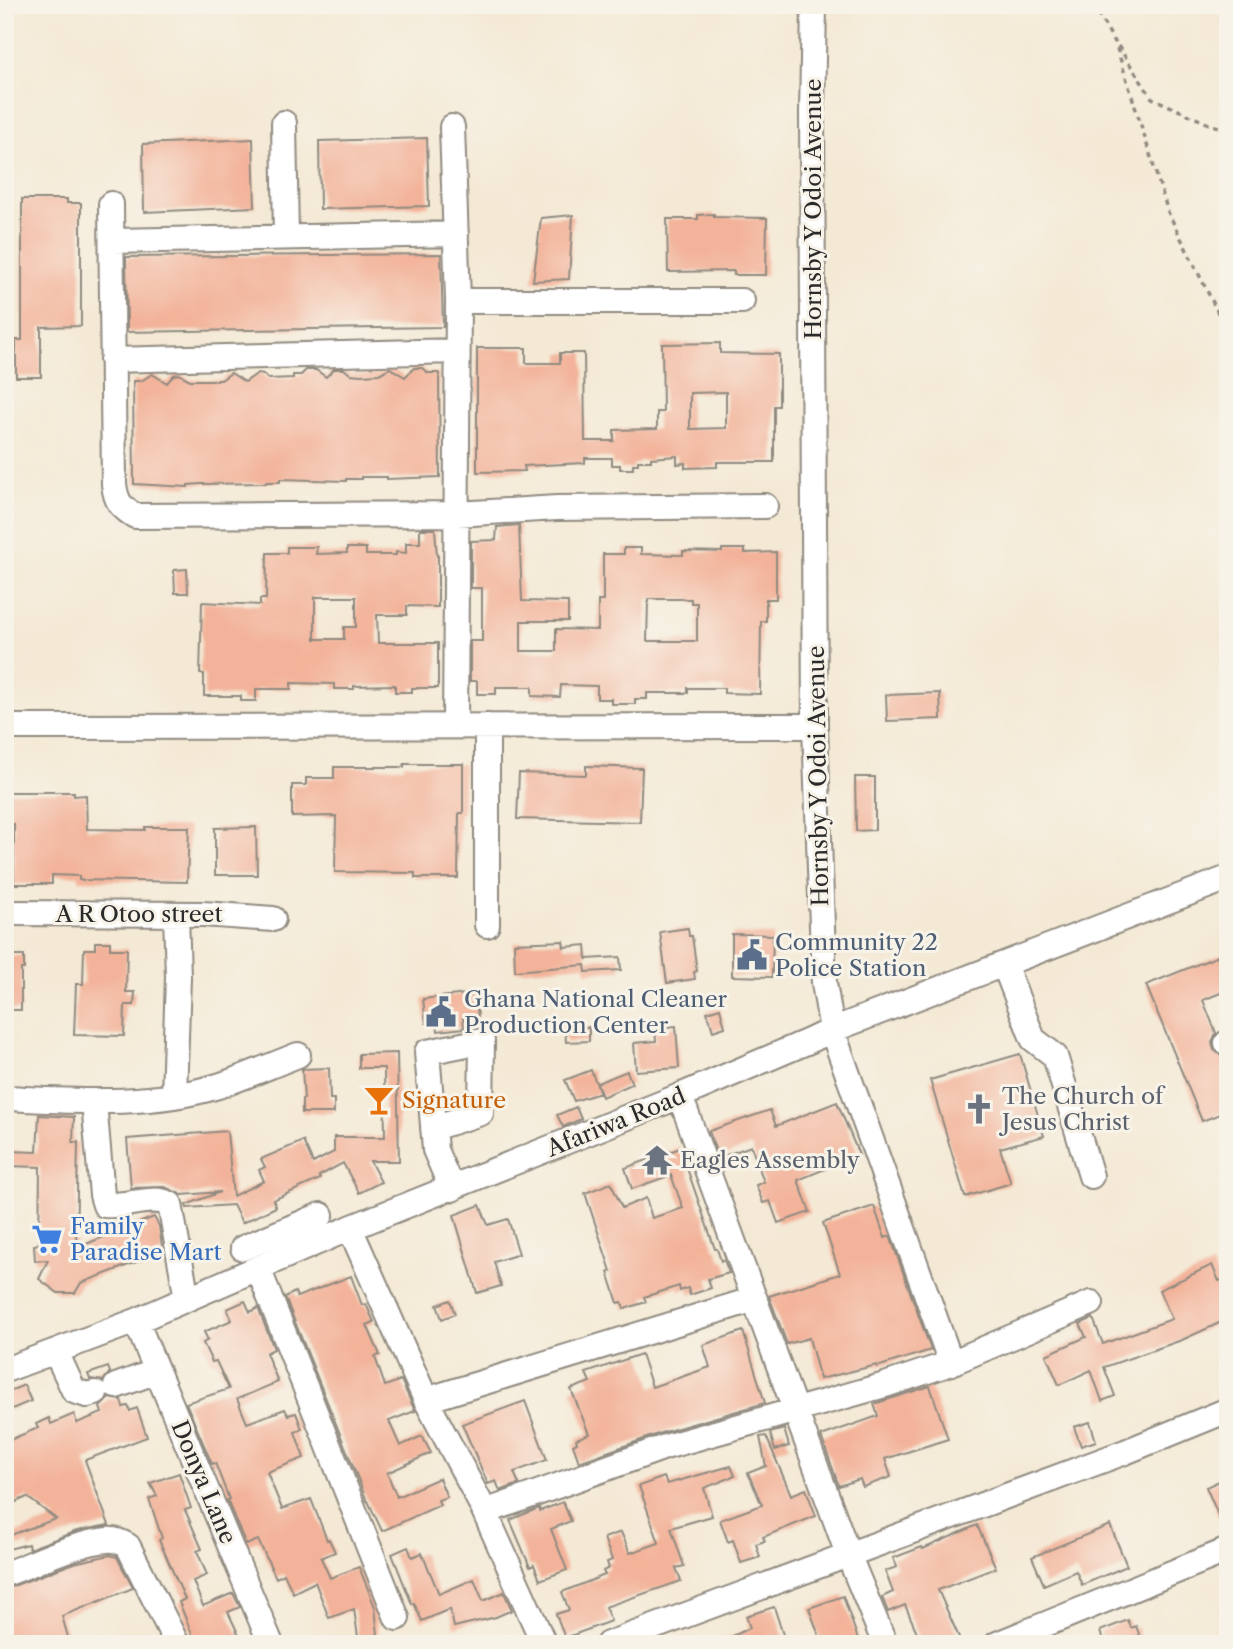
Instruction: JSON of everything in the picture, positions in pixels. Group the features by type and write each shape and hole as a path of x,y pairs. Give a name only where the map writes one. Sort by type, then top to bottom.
{"street":[{"name":"Hornsby Y Odoi Avenue","path":"814,5 812,140 815,726 824,983 832,1030 950,1363"},
{"path":"284,123 286,237"},
{"path":"452,127 457,302 455,726"},
{"path":"111,204 115,491 122,508 135,516 457,514 557,508 765,506"},
{"path":"112,241 456,234"},
{"path":"457,302 742,301"},
{"path":"113,360 456,351"},
{"path":"487,726 487,925"},
{"path":"5,727 815,726"},
{"name":"Afariwa Road","path":"5,1370 187,1299 316,1225 350,1228 680,1096 832,1030 1228,878"},
{"name":"A R Otoo street","path":"5,913 176,914 273,919"},
{"path":"174,1096 178,976 176,914"},
{"path":"1004,964 1032,1040 1055,1056 1090,1176"},
{"path":"5,1098 94,1101 174,1096 217,1086 299,1055"},
{"path":"680,1096 848,1554 885,1644"},
{"path":"94,1101 105,1205 121,1206 156,1200 170,1205 187,1299"},
{"path":"433,1128 435,1150 452,1189"},
{"path":"350,1228 426,1400 485,1512 544,1644"},
{"path":"243,1248 266,1255 397,1618"},
{"path":"426,1400 755,1299"},
{"path":"485,1512 665,1447 886,1385 950,1363 1091,1303"},
{"name":"Donya Lane","path":"136,1321 271,1644"},
{"path":"56,1352 74,1391 87,1395 157,1371"},
{"path":"608,1644 1125,1452 1228,1410"},
{"path":"5,1574 80,1547 107,1540 120,1541 128,1546 177,1644"},
{"path":"997,1644 1228,1550"}],"path":[{"path":"1092,5 1152,98 1228,130"},
{"path":"1115,41 1168,212 1228,333"}],"building":[{"path":"427,138 429,206 320,209 319,141"},
{"path":"253,139 255,207 144,212 143,144"},
{"path":"22,199 67,199 67,203 81,203 81,326 41,327 41,377 16,377 16,340 22,340"},
{"path":"714,214 714,217 767,218 766,275 734,275 734,271 668,272 667,219 698,219 698,215"},
{"path":"573,215 569,279 533,281 541,218"},
{"path":"441,254 443,327 127,332 126,257"},
{"path":"720,343 720,353 779,354 779,406 774,406 774,462 717,462 717,467 685,468 685,463 677,464 677,456 651,458 651,461 638,461 638,464 633,464 633,469 620,469 620,465 612,465 612,458 585,458 585,463 524,466 525,471 477,472 477,348 526,348 526,363 560,363 560,353 584,353 585,441 614,441 614,430 657,429 657,412 663,412 662,344","holes":["726,392 726,428 690,429 690,393"]},
{"path":"390,368 405,377 414,368 422,368 428,373 439,373 440,477 361,477 346,481 280,479 280,482 202,484 188,487 134,484 133,381 141,381 152,374 167,383 174,375 179,374 190,380 221,380 231,373 245,382 258,373 268,379 293,378 293,375 301,375 306,370 316,370 326,377 334,369 344,369 350,374 361,375 379,374"},
{"path":"519,525 522,601 568,602 568,621 521,621 521,651 556,651 556,629 598,630 598,601 603,601 603,554 624,554 624,548 641,548 641,554 683,555 683,551 722,552 722,549 745,549 745,553 776,552 776,599 766,599 766,621 761,621 760,694 724,693 724,688 688,688 688,693 647,693 647,699 635,699 635,704 611,704 611,699 597,699 597,686 561,685 560,697 532,696 532,687 496,687 496,694 477,694 477,681 470,681 470,641 482,641 482,588 471,588 471,541 496,540 497,527","holes":["650,599 691,599 691,603 697,603 697,641 647,641"]},
{"path":"420,529 435,529 438,607 407,606 407,615 377,615 378,643 438,643 438,688 412,688 412,692 395,692 395,685 334,689 334,684 291,683 291,689 256,689 256,701 241,701 241,696 204,696 204,674 200,674 202,602 260,605 260,599 266,599 267,553 287,553 287,547 317,547 316,554 347,553 347,548 366,548 366,555 396,555 396,552 406,553 406,543 420,543","holes":["315,597 356,597 356,627 344,627 344,639 315,639"]},
{"path":"187,569 188,593 175,593 174,570"},
{"path":"940,693 941,719 887,721 886,695"},
{"path":"404,764 463,764 463,813 459,813 458,878 415,878 415,873 335,872 336,816 292,817 292,785 306,785 306,778 334,778 334,767 404,767"},
{"path":"586,766 642,768 640,822 517,819 519,773 586,775"},
{"path":"855,777 875,777 875,830 856,831"},
{"path":"9,792 74,792 74,796 86,795 87,829 145,830 145,827 189,827 187,882 79,880 79,876 52,875 52,884 14,884 14,824 10,824"},
{"path":"256,827 257,875 215,875 215,828"},
{"path":"688,928 689,936 692,936 697,971 694,972 695,979 667,983 660,932"},
{"name":"Community 22 Police Station","path":"732,934 773,935 772,977 732,976"},
{"path":"563,941 564,947 586,945 587,959 620,957 621,970 586,972 585,965 515,971 514,943"},
{"path":"95,942 110,942 110,949 127,949 126,992 135,992 134,1005 125,1005 124,1036 74,1035 76,984 83,984 84,949 95,949"},
{"path":"1228,952 1228,990 1203,1000 1216,1033 1212,1042 1214,1050 1228,1061 1228,1111 1202,1121 1146,985"},
{"path":"7,956 24,956 24,969 21,969 21,1010 6,1010"},
{"path":"475,993 478,1016 463,1018 464,1028 438,1031 437,1022 426,1023 423,999"},
{"path":"720,1008 725,1027 713,1031 707,1012"},
{"path":"676,1026 679,1068 636,1071 634,1043 656,1041 655,1028"},
{"path":"565,1027 589,1027 589,1041 566,1042"},
{"path":"397,1053 399,1161 370,1161 381,1182 359,1193 343,1163 319,1176 320,1179 273,1200 276,1207 242,1223 233,1205 187,1208 186,1205 220,1192 182,1195 165,1187 131,1188 127,1139 227,1131 233,1196 264,1181 259,1170 265,1167 261,1159 303,1141 313,1163 334,1152 334,1137 385,1137 384,1068 359,1068 359,1054"},
{"path":"1020,1054 1044,1136 1000,1148 1011,1183 965,1197 930,1080"},
{"path":"329,1068 330,1099 334,1099 334,1113 302,1113 302,1069"},
{"path":"591,1070 600,1093 574,1101 565,1080"},
{"path":"627,1071 632,1084 602,1097 597,1083"},
{"path":"837,1102 859,1155 798,1180 810,1212 778,1223 770,1201 763,1203 756,1185 764,1182 751,1146 718,1158 709,1131 770,1110 776,1126"},
{"path":"576,1107 581,1119 563,1127 557,1115"},
{"path":"39,1115 74,1117 73,1142 78,1142 76,1248 154,1217 159,1226 163,1252 81,1283 75,1293 58,1293 39,1279 48,1260 35,1261 34,1245 39,1244 40,1167 7,1166 8,1151 37,1152"},
{"path":"680,1148 715,1249 721,1261 724,1260 729,1273 708,1279 711,1288 690,1295 688,1288 680,1291 679,1286 644,1297 646,1302 624,1309 622,1302 618,1303 608,1272 611,1271 585,1193 611,1183 622,1208 646,1198 652,1218 683,1208 671,1175 632,1189 625,1168"},
{"path":"480,1205 488,1225 508,1219 519,1254 494,1262 501,1286 477,1293 454,1215"},
{"path":"874,1206 885,1238 890,1236 931,1350 877,1367 820,1379 809,1338 787,1344 769,1296 840,1274 823,1223"},
{"path":"1212,1265 1219,1281 1228,1278 1228,1319 1182,1340 1104,1367 1115,1396 1102,1401 1091,1370 1059,1385 1046,1355 1086,1337 1080,1324 1093,1318 1103,1344 1172,1319 1159,1290"},
{"path":"351,1276 362,1305 366,1304 374,1322 367,1325 380,1355 375,1357 385,1386 401,1380 415,1411 389,1421 400,1446 422,1436 431,1453 387,1473 397,1497 439,1478 447,1497 438,1500 440,1505 382,1531 367,1501 285,1297 295,1292 297,1297"},
{"path":"450,1300 455,1314 442,1319 437,1305"},
{"path":"245,1301 250,1312 258,1308 274,1349 266,1353 278,1382 237,1399 247,1423 285,1409 288,1415 296,1413 302,1429 295,1432 304,1458 267,1472 282,1509 311,1499 327,1540 329,1539 335,1552 321,1558 330,1578 359,1567 375,1607 377,1644 359,1644 354,1609 329,1618 315,1582 293,1593 284,1574 276,1578 258,1540 246,1545 215,1463 212,1464 186,1403 229,1389 216,1361 212,1362 203,1343 208,1340 204,1332 232,1320 227,1309"},
{"path":"743,1331 765,1403 661,1433 579,1462 573,1445 577,1443 576,1439 589,1434 571,1389 590,1382 586,1373 641,1354 652,1387 710,1367 703,1345"},
{"path":"108,1367 110,1372 103,1381 90,1379 88,1374"},
{"path":"24,1385 31,1401 5,1412 5,1393"},
{"path":"930,1386 948,1439 885,1459 891,1477 863,1487 860,1479 839,1486 821,1436 878,1416 874,1404"},
{"path":"109,1398 121,1400 123,1407 128,1406 130,1411 137,1408 147,1437 85,1460 109,1525 77,1531 29,1549 28,1544 5,1550 5,1537 56,1519 27,1497 5,1507 5,1442 38,1428 36,1424 49,1418 51,1424 74,1414 77,1423 102,1413 100,1407"},
{"path":"525,1401 547,1460 514,1472 519,1484 500,1491 496,1481 488,1484 462,1424"},
{"path":"1090,1422 1096,1441 1081,1446 1074,1427"},
{"path":"784,1429 789,1446 775,1450 770,1433"},
{"path":"766,1436 791,1495 806,1489 816,1516 763,1537 765,1541 756,1544 760,1557 741,1563 733,1540 728,1542 720,1520 762,1505 748,1473 766,1466 760,1437"},
{"path":"731,1466 735,1476 704,1488 712,1516 671,1528 684,1566 676,1568 681,1581 605,1607 611,1621 565,1638 556,1614 569,1610 562,1592 605,1575 603,1571 609,1568 607,1562 612,1560 604,1538 621,1532 630,1553 659,1543 639,1486 664,1477 667,1484"},
{"path":"179,1473 191,1508 185,1510 202,1549 197,1551 207,1575 193,1581 203,1606 233,1593 240,1607 228,1612 243,1644 196,1644 179,1602 185,1599 159,1540 162,1538 149,1499 157,1496 150,1483"},
{"path":"1228,1477 1228,1535 1227,1536 1206,1487"},
{"path":"563,1502 571,1521 551,1529 567,1570 540,1580 534,1565 530,1567 510,1520"},
{"path":"977,1525 996,1568 938,1590 962,1644 922,1644 905,1605 888,1612 882,1597 893,1592 885,1571 897,1567 893,1558 922,1547 923,1549"},
{"path":"1110,1525 1127,1566 1082,1585 1076,1571 1044,1585 1032,1557"},
{"path":"408,1547 412,1557 422,1553 439,1594 474,1579 483,1601 504,1592 512,1610 496,1617 454,1627 450,1609 422,1621 414,1603 412,1604 392,1554"},
{"path":"110,1555 117,1557 133,1588 62,1616 70,1644 5,1644 5,1589 74,1563"},
{"path":"843,1596 858,1639 846,1644 822,1644 809,1608"},
{"path":"774,1607 786,1644 716,1644 750,1628 746,1616"},
{"path":"1128,1620 1131,1628 1136,1626 1143,1644 1104,1644 1100,1631"}],"place":[{"name":"Community 22 Police Station","path":"752,955"},
{"name":"Ghana National Cleaner Production Center","path":"441,1012"},
{"name":"Signature","path":"379,1100"},
{"name":"The Church of Jesus Christ","path":"979,1109"},
{"name":"Eagles Assembly","path":"657,1160"},
{"name":"Family Paradise Mart","path":"47,1239"}]}
